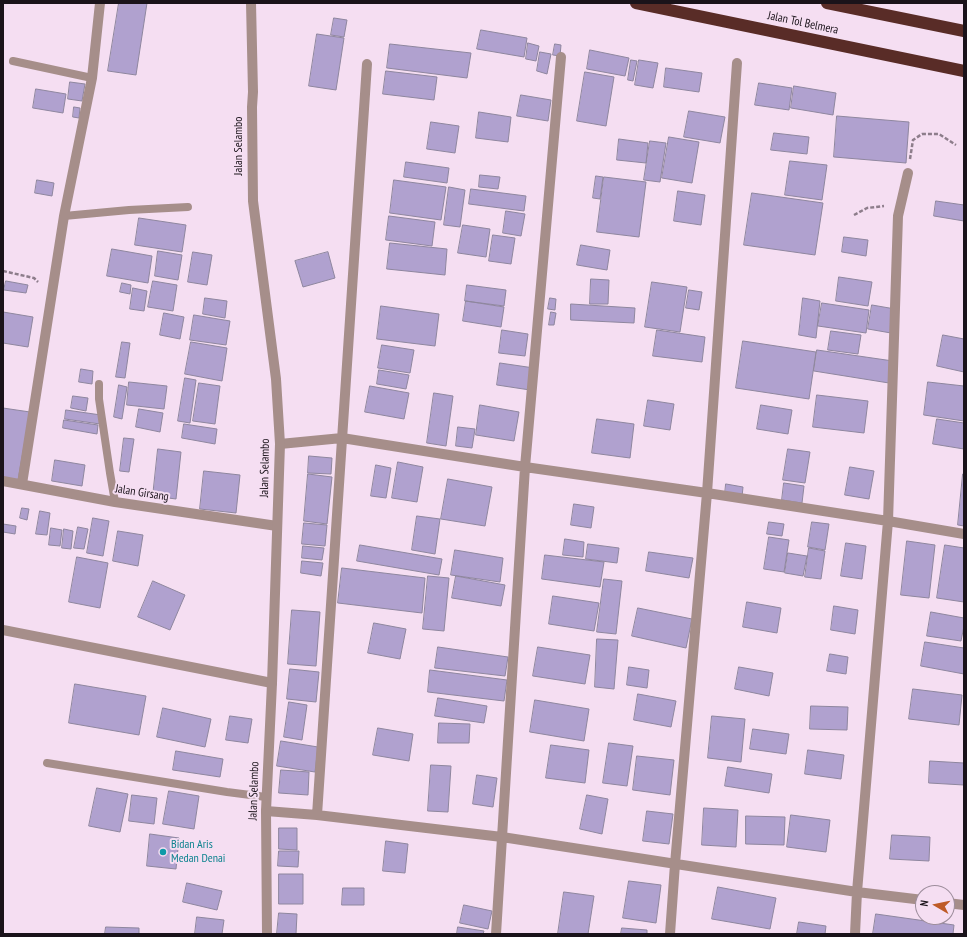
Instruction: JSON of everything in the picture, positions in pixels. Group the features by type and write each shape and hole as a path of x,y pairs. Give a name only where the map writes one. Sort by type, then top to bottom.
{"highway":[{"name":"Jalan Tol Belmera","path":"636,3 964,71"},
{"name":"Jalan Tol Belmera","path":"827,3 964,31"}],"street":[{"path":"22,484 64,216 92,78 100,3"},
{"name":"Jalan Selambo","path":"251,3 253,92 252,201 276,379 280,444 272,683 266,798 267,934"},
{"path":"496,934 525,467 561,57"},
{"path":"670,934 708,493 737,63"},
{"path":"317,815 367,64"},
{"path":"855,934 857,892 888,521 898,216 908,173"},
{"path":"280,444 342,438 525,467 708,493 964,534"},
{"name":"Jalan Girsang","path":"3,481 115,502 277,526"},
{"path":"3,630 272,683"},
{"path":"266,811 317,815 502,837 857,892 915,899"}],"lane":[{"path":"13,61 92,78"},
{"path":"64,216 129,210 188,207"},
{"path":"99,384 99,399 115,502"},
{"path":"47,764 266,798"}],"path":[{"path":"908,173 913,140 922,134 939,134 956,145"},
{"path":"854,214 867,208 884,206 898,216"},
{"path":"3,271 34,278 52,295"}],"building":[{"path":"119,3 147,3 136,75 108,71"},
{"path":"334,18 347,20 344,37 331,35"},
{"path":"481,30 527,38 524,57 477,49"},
{"path":"317,34 344,38 336,90 309,86"},
{"path":"528,43 539,46 536,61 526,59"},
{"path":"390,44 471,53 467,78 387,68"},
{"path":"555,44 561,45 560,56 553,55"},
{"path":"590,50 629,58 625,76 587,69"},
{"path":"540,52 551,54 547,74 537,71"},
{"path":"631,60 637,61 633,81 628,80"},
{"path":"639,60 658,63 653,88 635,85"},
{"path":"666,68 702,73 699,92 664,87"},
{"path":"386,71 437,77 434,100 383,94"},
{"path":"585,72 614,77 606,126 577,121"},
{"path":"70,82 85,84 82,101 68,99"},
{"path":"759,83 792,88 789,110 755,105"},
{"path":"794,86 836,93 833,115 791,108"},
{"path":"36,89 66,94 63,113 33,108"},
{"path":"521,95 551,100 548,121 517,116"},
{"path":"74,107 80,108 79,118 73,117"},
{"path":"689,111 725,117 720,143 684,137"},
{"path":"479,112 511,117 508,142 476,138"},
{"path":"837,116 909,122 906,163 834,157"},
{"path":"431,122 459,126 455,153 427,149"},
{"path":"774,133 809,137 807,154 771,150"},
{"path":"669,137 699,142 692,183 662,178"},
{"path":"619,139 648,143 646,163 617,160"},
{"path":"650,141 666,143 660,182 644,180"},
{"path":"790,161 827,165 822,200 785,195"},
{"path":"406,162 449,168 447,183 404,177"},
{"path":"480,175 500,177 498,189 479,187"},
{"path":"596,176 603,177 600,199 593,198"},
{"path":"604,177 646,182 639,237 597,232"},
{"path":"37,180 54,183 52,196 35,193"},
{"path":"394,180 446,187 441,220 390,213"},
{"path":"449,187 465,190 460,227 444,225"},
{"path":"471,189 526,196 524,211 469,204"},
{"path":"678,191 705,195 701,225 674,221"},
{"path":"752,193 823,203 815,255 744,245"},
{"path":"936,201 964,205 964,221 934,216"},
{"path":"506,211 525,214 521,236 503,233"},
{"path":"389,216 435,222 432,246 386,240"},
{"path":"139,218 186,225 182,252 135,245"},
{"path":"463,225 490,229 486,257 458,253"},
{"path":"493,235 515,238 511,264 489,261"},
{"path":"844,237 868,240 866,256 842,252"},
{"path":"390,243 447,249 445,275 387,269"},
{"path":"581,245 610,250 607,270 577,265"},
{"path":"112,249 152,256 148,283 107,276"},
{"path":"158,251 182,255 178,280 155,276"},
{"path":"193,252 212,255 207,285 188,282"},
{"path":"328,252 335,278 303,287 295,261"},
{"path":"839,277 872,282 868,306 836,301"},
{"path":"591,279 609,280 608,304 590,304"},
{"path":"6,281 28,285 26,293 4,290"},
{"path":"153,281 177,285 173,311 148,307"},
{"path":"652,282 687,287 680,332 645,327"},
{"path":"122,283 131,285 130,294 120,292"},
{"path":"467,285 506,290 504,306 465,301"},
{"path":"133,288 147,291 144,311 130,309"},
{"path":"689,290 702,292 699,310 686,308"},
{"path":"205,298 227,301 225,318 203,314"},
{"path":"550,298 556,299 555,310 548,309"},
{"path":"803,298 820,301 816,338 799,335"},
{"path":"466,301 504,307 501,327 463,321"},
{"path":"822,303 869,310 866,333 818,326"},
{"path":"571,304 635,308 634,323 571,320"},
{"path":"872,305 895,309 891,333 868,329"},
{"path":"381,306 439,314 435,346 377,339"},
{"path":"3,312 33,317 28,347 3,343"},
{"path":"551,312 556,313 554,325 549,325"},
{"path":"164,313 184,317 180,339 160,335"},
{"path":"194,315 230,321 226,345 190,340"},
{"path":"502,330 528,334 525,356 499,353"},
{"path":"657,330 705,337 702,362 653,356"},
{"path":"831,331 861,335 858,354 828,350"},
{"path":"943,335 964,339 964,372 937,366"},
{"path":"743,341 816,352 809,399 736,388"},
{"path":"122,342 130,343 125,378 116,377"},
{"path":"191,342 227,348 222,381 185,374"},
{"path":"382,345 414,350 410,373 378,368"},
{"path":"817,350 893,361 889,383 814,371"},
{"path":"500,363 534,368 530,390 497,385"},
{"path":"81,369 93,371 92,384 79,382"},
{"path":"379,370 409,375 406,389 377,384"},
{"path":"185,378 196,380 190,423 178,421"},
{"path":"129,382 167,386 164,409 127,405"},
{"path":"928,382 964,386 964,421 924,415"},
{"path":"199,383 220,386 215,424 193,421"},
{"path":"119,385 127,387 122,419 114,417"},
{"path":"370,386 409,393 404,419 365,412"},
{"path":"434,393 453,396 446,446 427,443"},
{"path":"817,395 868,401 864,433 813,427"},
{"path":"73,396 88,398 86,411 71,408"},
{"path":"648,400 674,404 670,430 644,426"},
{"path":"480,405 519,412 514,441 476,435"},
{"path":"761,405 792,410 788,434 757,429"},
{"path":"3,408 30,412 18,480 3,478"},
{"path":"139,409 163,413 160,432 136,427"},
{"path":"66,410 101,415 100,424 65,419"},
{"path":"597,419 634,424 630,458 592,453"},
{"path":"937,419 964,423 964,449 933,444"},
{"path":"64,420 98,425 97,434 63,428"},
{"path":"184,424 217,429 215,444 182,438"},
{"path":"458,427 475,429 472,448 456,446"},
{"path":"124,438 134,439 129,472 120,471"},
{"path":"158,449 181,452 176,499 153,496"},
{"path":"788,449 810,452 805,483 783,480"},
{"path":"309,456 332,458 331,474 308,473"},
{"path":"55,460 85,465 82,486 52,481"},
{"path":"398,462 423,467 417,502 392,498"},
{"path":"376,465 391,468 386,498 371,496"},
{"path":"850,467 874,471 869,499 845,495"},
{"path":"204,471 240,475 236,513 200,509"},
{"path":"308,474 332,477 327,524 304,521"},
{"path":"964,474 964,526 958,525"},
{"path":"448,479 492,487 485,526 441,519"},
{"path":"784,483 804,486 802,503 782,500"},
{"path":"726,484 743,487 742,497 725,494"},
{"path":"574,504 594,507 591,528 571,525"},
{"path":"22,508 29,509 27,520 20,518"},
{"path":"40,511 50,513 47,535 36,534"},
{"path":"417,516 440,519 435,554 412,550"},
{"path":"93,518 109,521 103,556 87,553"},
{"path":"769,522 784,524 782,536 767,534"},
{"path":"812,522 829,524 825,550 808,547"},
{"path":"304,523 327,525 325,546 302,544"},
{"path":"3,524 16,526 15,534 3,532"},
{"path":"78,527 88,529 84,549 74,548"},
{"path":"51,528 62,530 60,546 49,545"},
{"path":"64,529 73,531 71,549 62,548"},
{"path":"118,531 143,535 138,566 113,561"},
{"path":"769,537 789,540 784,572 764,569"},
{"path":"565,539 584,542 583,557 563,555"},
{"path":"907,541 935,545 929,598 901,595"},
{"path":"846,543 866,546 862,579 841,576"},
{"path":"588,544 619,548 617,563 586,559"},
{"path":"360,545 442,559 439,575 357,561"},
{"path":"945,545 964,548 964,602 937,598"},
{"path":"303,546 324,548 322,560 302,558"},
{"path":"809,548 825,551 821,579 805,577"},
{"path":"455,550 503,558 500,582 451,575"},
{"path":"649,552 693,558 689,578 646,571"},
{"path":"788,553 807,556 803,576 785,573"},
{"path":"545,555 604,562 600,587 542,579"},
{"path":"77,557 108,563 100,608 69,602"},
{"path":"302,561 323,563 321,576 301,573"},
{"path":"342,568 425,578 422,613 338,603"},
{"path":"428,576 449,578 444,631 423,629"},
{"path":"456,576 505,585 501,606 452,598"},
{"path":"604,579 622,581 616,634 597,632"},
{"path":"153,581 185,595 170,630 138,617"},
{"path":"553,596 599,603 594,631 549,624"},
{"path":"747,602 781,608 777,633 743,627"},
{"path":"834,606 858,610 855,634 831,630"},
{"path":"638,608 692,619 686,648 632,636"},
{"path":"292,610 320,612 316,666 288,664"},
{"path":"931,612 964,618 961,641 927,636"},
{"path":"374,623 406,629 400,659 368,653"},
{"path":"597,639 618,640 614,689 595,687"},
{"path":"925,642 964,648 964,674 921,666"},
{"path":"438,647 508,657 505,676 435,668"},
{"path":"538,647 590,655 585,684 533,676"},
{"path":"830,654 848,657 846,674 827,671"},
{"path":"629,667 649,670 647,688 627,685"},
{"path":"739,667 773,673 769,696 735,689"},
{"path":"290,669 319,672 316,702 287,699"},
{"path":"430,670 507,680 504,701 428,692"},
{"path":"75,684 146,696 139,735 69,723"},
{"path":"913,689 962,695 959,725 909,719"},
{"path":"638,694 676,701 671,727 634,720"},
{"path":"438,698 487,706 484,723 435,716"},
{"path":"535,700 589,709 584,741 530,732"},
{"path":"289,702 307,705 302,740 284,737"},
{"path":"811,706 848,707 847,730 810,729"},
{"path":"163,708 211,719 205,747 157,737"},
{"path":"230,716 252,719 248,743 226,740"},
{"path":"712,716 745,719 741,762 708,758"},
{"path":"439,723 470,724 469,743 438,743"},
{"path":"378,728 413,734 409,761 373,755"},
{"path":"753,729 789,734 786,754 750,749"},
{"path":"281,741 318,747 315,772 277,766"},
{"path":"609,743 633,746 627,786 603,783"},
{"path":"551,745 589,750 585,783 546,778"},
{"path":"808,750 844,755 841,779 805,774"},
{"path":"176,751 223,759 220,777 173,770"},
{"path":"637,756 674,760 670,795 633,790"},
{"path":"930,761 964,763 964,785 929,783"},
{"path":"431,765 451,766 448,812 428,811"},
{"path":"728,767 772,774 769,793 725,786"},
{"path":"281,770 309,772 308,795 279,793"},
{"path":"477,775 497,778 493,807 473,804"},
{"path":"97,788 128,794 120,832 89,826"},
{"path":"169,791 199,796 194,829 163,824"},
{"path":"132,795 157,798 154,824 129,821"},
{"path":"587,795 608,799 602,834 580,829"},
{"path":"704,808 738,810 736,847 702,845"},
{"path":"647,811 673,814 669,844 643,841"},
{"path":"791,815 830,820 826,852 787,847"},
{"path":"746,816 785,817 784,845 746,844"},
{"path":"279,828 297,828 297,850 279,849"},
{"name":"Bidan Aris Medan Denai","path":"150,834 179,838 176,869 147,866"},
{"path":"892,835 930,837 929,861 890,859"},
{"path":"386,841 408,844 405,873 383,871"},
{"path":"279,851 299,851 298,867 278,866"},
{"path":"279,874 303,874 303,904 279,904"},
{"path":"629,881 661,885 656,923 623,918"},
{"path":"187,883 222,891 217,910 183,902"},
{"path":"718,887 776,898 770,929 712,919"},
{"path":"343,888 364,888 364,905 342,905"},
{"path":"564,892 594,896 588,934 558,934"},
{"path":"464,905 492,911 488,929 460,923"},
{"path":"279,913 297,914 296,934 277,934"},
{"path":"876,914 915,920 915,925 954,925 953,934 873,934"},
{"path":"197,917 224,920 222,934 195,934"},
{"path":"799,922 826,926 825,934 797,934"},
{"path":"106,927 139,928 139,934 105,934"},
{"path":"458,927 484,931 483,934 457,934"},
{"path":"622,928 647,930 647,934 621,934"}],"place":[{"name":"Bidan Aris Medan Denai","path":"163,852"}]}
